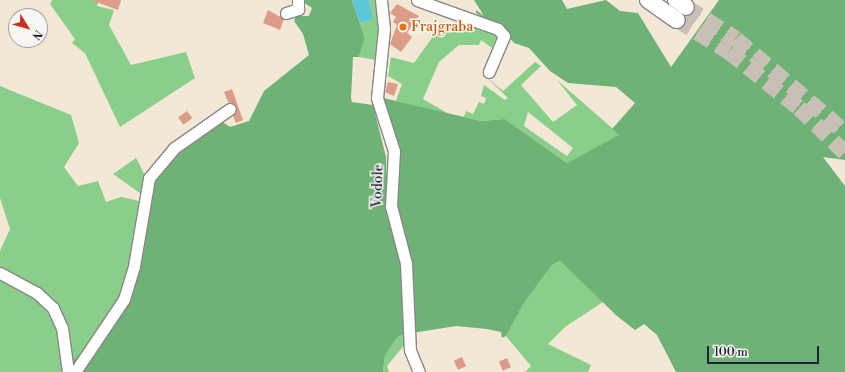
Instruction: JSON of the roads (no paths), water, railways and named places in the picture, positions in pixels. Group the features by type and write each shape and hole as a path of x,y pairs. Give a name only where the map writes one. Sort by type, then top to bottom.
{"highway":[{"path":"651,2 680,9"}],"street":[{"path":"286,13 298,9 298,0"},
{"name":"Vodole","path":"381,0 384,29 377,98 394,151 391,206 406,263 410,350 419,372"},
{"path":"417,0 498,29 504,36 489,72"},
{"path":"75,372 124,300 134,266 149,178 174,148 230,109"},
{"path":"0,273 37,293 53,308 62,328 68,372"}],"water":[{"path":"352,0 369,0 373,19 360,23"}],"tunnel":[{"path":"686,7 736,39 845,132"},
{"path":"677,20 729,52 799,108 845,153"}],"place":[{"name":"Frajgraba","path":"403,27"}]}
